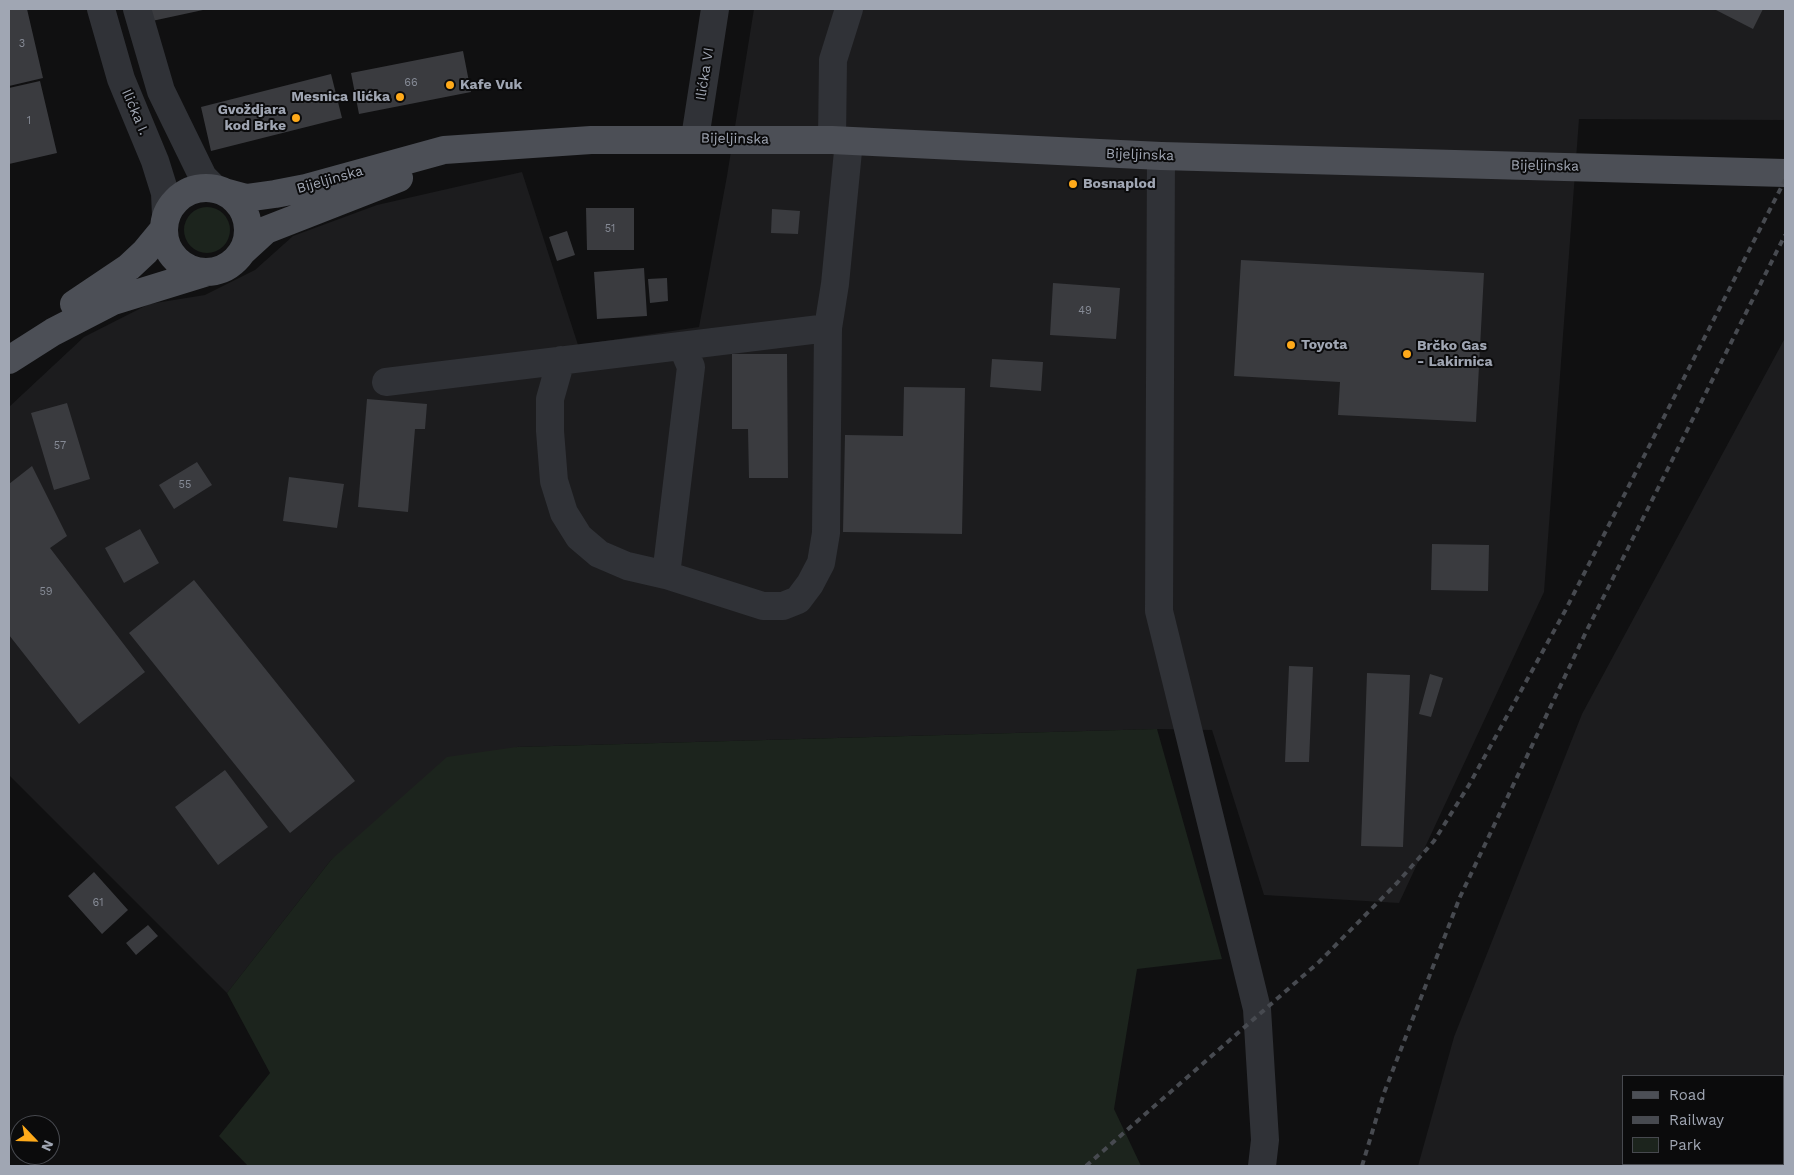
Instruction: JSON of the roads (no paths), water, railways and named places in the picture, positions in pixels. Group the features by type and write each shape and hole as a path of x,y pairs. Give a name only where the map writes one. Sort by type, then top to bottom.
{"main road":[{"name":"Bijeljinska","path":"219,190 246,198 275,194 306,188 444,150 591,140 695,138 841,141 1161,156 1785,173"},
{"name":"Bijeljinska","path":"242,252 266,230 386,182 495,146"},
{"path":"9,352 51,319 129,267 145,252 165,222 176,200 189,191 206,188 219,190 236,201 245,214 248,229 242,252 233,262 221,270 207,272 113,301 53,332 9,360"},
{"path":"165,222 167,248 172,256 188,268 207,272"}],"street":[{"name":"Ilićka I.","path":"101,9 121,79 155,161 165,193 165,222"},
{"path":"137,9 160,90 203,177 219,190"},
{"name":"Ilićka VI","path":"695,138 715,9"},
{"path":"561,360 550,399 550,431 554,481 564,513 579,537 599,554 627,566 666,574 763,606 783,606 798,600 810,584 821,563 826,533 828,328 835,284 841,141 833,60 849,9"},
{"path":"1161,156 1159,611 1257,1009 1265,1140 1262,1166"},
{"path":"386,382 561,360 683,348 828,328"},
{"path":"666,574 691,367 683,348"}],"railway":[{"path":"1086,1166 1319,962 1397,883 1434,841 1469,785 1565,611 1785,180"},
{"path":"1362,1166 1384,1093 1460,897 1587,630 1785,235"}],"place":[{"name":"Kafe Vuk","path":"450,85"},
{"name":"Mesnica Ilićka","path":"400,97"},
{"name":"Gvoždjara kod Brke","path":"296,118"},
{"name":"Bosnaplod","path":"1073,184"},
{"name":"Toyota","path":"1291,345"},
{"name":"Brčko Gas - Lakirnica","path":"1407,354"}]}
